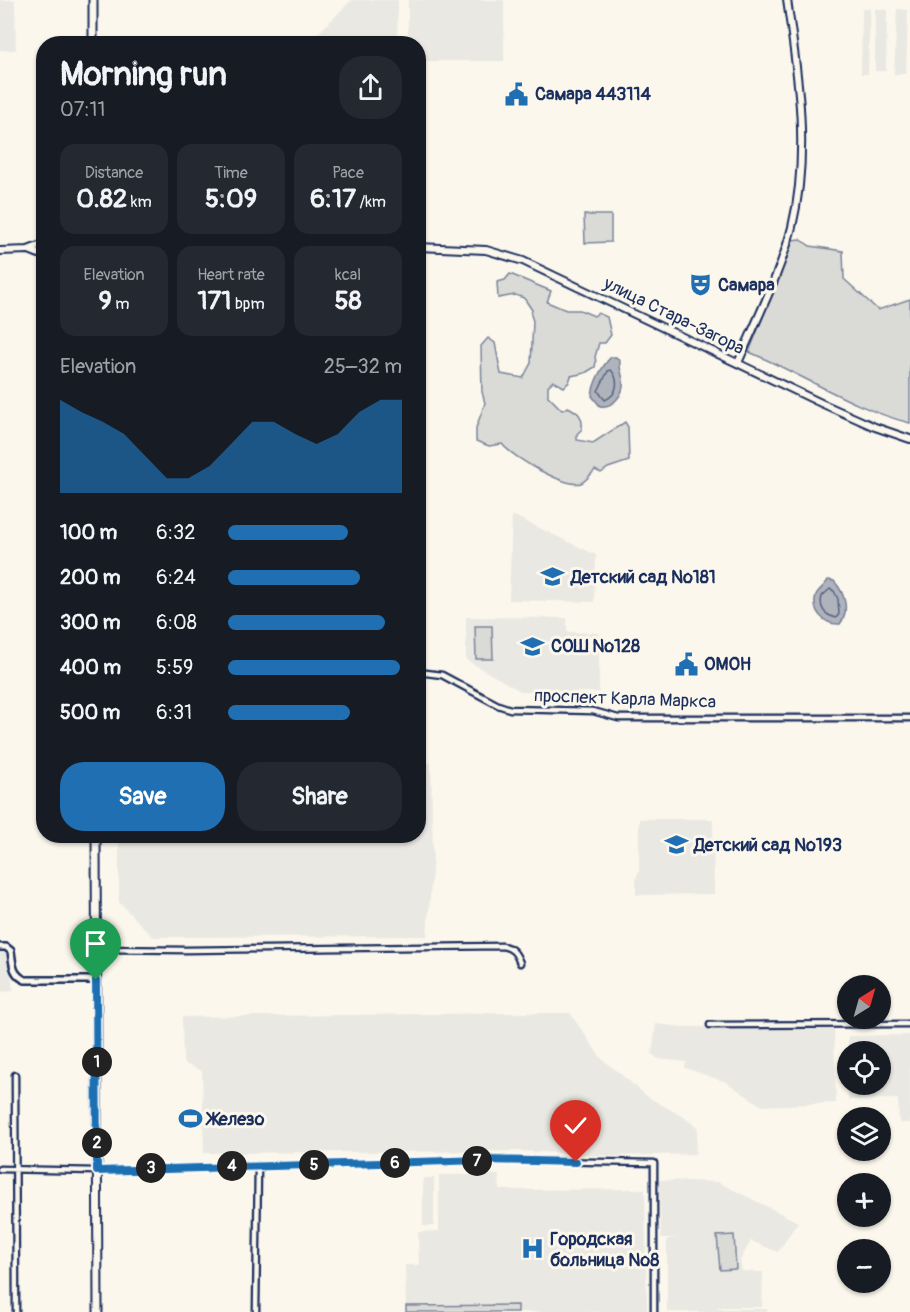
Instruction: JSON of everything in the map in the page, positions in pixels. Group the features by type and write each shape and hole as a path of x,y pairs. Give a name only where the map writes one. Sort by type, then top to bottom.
{"main road":[{"path":"93,0 93,36"},
{"path":"738,363 784,253 792,226 799,185 802,140 800,98 787,0"},
{"path":"0,251 28,250 36,247"},
{"name":"улица Стара-Загора","path":"426,248 486,250 523,261 832,408 910,439"},
{"path":"28,250 36,253"},
{"path":"96,843 98,1312"}],"street":[{"name":"проспект Карла Маркса","path":"426,673 442,675 498,705 517,710 593,711 618,718 910,718"},
{"path":"96,948 186,950 502,946 510,947 516,953 520,963"},
{"path":"0,947 6,947 11,951 14,971 18,977 25,980 96,980"},
{"path":"710,1025 910,1024"},
{"path":"15,1075 16,1312"},
{"path":"0,1169 97,1171 485,1160 654,1163 654,1312"},
{"path":"256,1312 258,1166"}],"shaded area":[{"path":"0,0 15,0 16,50 0,50"},
{"path":"352,0 398,0 397,36 315,36"},
{"path":"408,0 504,0 504,61 426,61 426,36 408,36"},
{"path":"862,9 870,9 868,74 861,74"},
{"path":"875,9 887,10 886,71 875,71"},
{"path":"897,9 908,10 906,74 894,74"},
{"path":"584,215 611,215 611,242 585,243"},
{"path":"800,239 810,246 843,251 844,279 878,310 910,299 910,423 848,400 749,352 792,240"},
{"path":"510,274 551,291 547,302 566,310 580,310 594,316 598,313 607,317 611,335 605,343 599,343 595,367 585,373 571,376 564,387 553,381 548,386 548,396 562,410 568,407 580,415 582,429 577,434 577,440 593,443 625,422 628,427 629,461 608,468 601,473 595,470 583,482 574,483 540,470 516,456 502,444 489,446 476,441 476,428 485,403 482,392 481,346 488,338 495,343 501,374 523,378 531,363 532,310 524,298 515,295 498,298 497,282 505,280"},
{"name":"Детский сад №181","path":"512,515 596,555 594,602 509,600"},
{"name":"СОШ №128","path":"466,617 567,618 567,632 599,633 599,692 522,692 466,660"},
{"path":"475,626 492,626 493,659 476,659"},
{"path":"426,762 431,764 433,856 427,936 153,937 119,902 119,843 426,843"},
{"name":"Детский сад №193","path":"639,819 713,819 714,894 636,895 636,878 639,871"},
{"path":"0,950 9,953 13,991 0,992"},
{"path":"570,1013 601,1058 648,1097 698,1128 695,1154 613,1156 521,1151 204,1153 202,1071 183,1063 182,1017"},
{"path":"656,1024 683,1027 834,1026 836,1103 762,1106 726,1082 685,1068 686,1062 658,1059 652,1054"},
{"path":"910,1035 910,1123 899,1123 898,1099 848,1100 848,1095 891,1095 891,1041 848,1041 848,1036"},
{"name":"Городская больница №8","path":"439,1175 499,1175 500,1190 645,1189 647,1312 406,1312 405,1265 419,1265 418,1232 439,1231"},
{"path":"423,1178 434,1178 434,1226 423,1226"},
{"path":"659,1180 718,1182 798,1222 778,1252 751,1241 740,1260 742,1271 763,1272 762,1307 717,1307 717,1309 767,1309 767,1312 667,1312 667,1239 680,1238 661,1238"},
{"path":"734,1235 736,1269 720,1270 717,1236"},
{"path":"518,1305 518,1312 406,1312 406,1306"}],"water":[{"path":"611,357 616,357 620,361 622,390 614,402 600,406 592,396 594,386 604,365"},
{"path":"828,580 834,581 845,602 845,613 840,624 824,619 815,606 818,591"}],"place":[{"name":"Самара 443114","path":"517,94"},
{"name":"Самара","path":"700,285"},
{"name":"Детский сад №181","path":"553,577"},
{"name":"СОШ №128","path":"533,646"},
{"name":"ОМОН","path":"686,664"},
{"name":"Детский сад №193","path":"676,845"},
{"name":"Железо","path":"190,1119"},
{"name":"Городская больница №8","path":"532,1249"}],"route":[{"path":"96,980 97,1171 485,1160 576,1162"}]}
